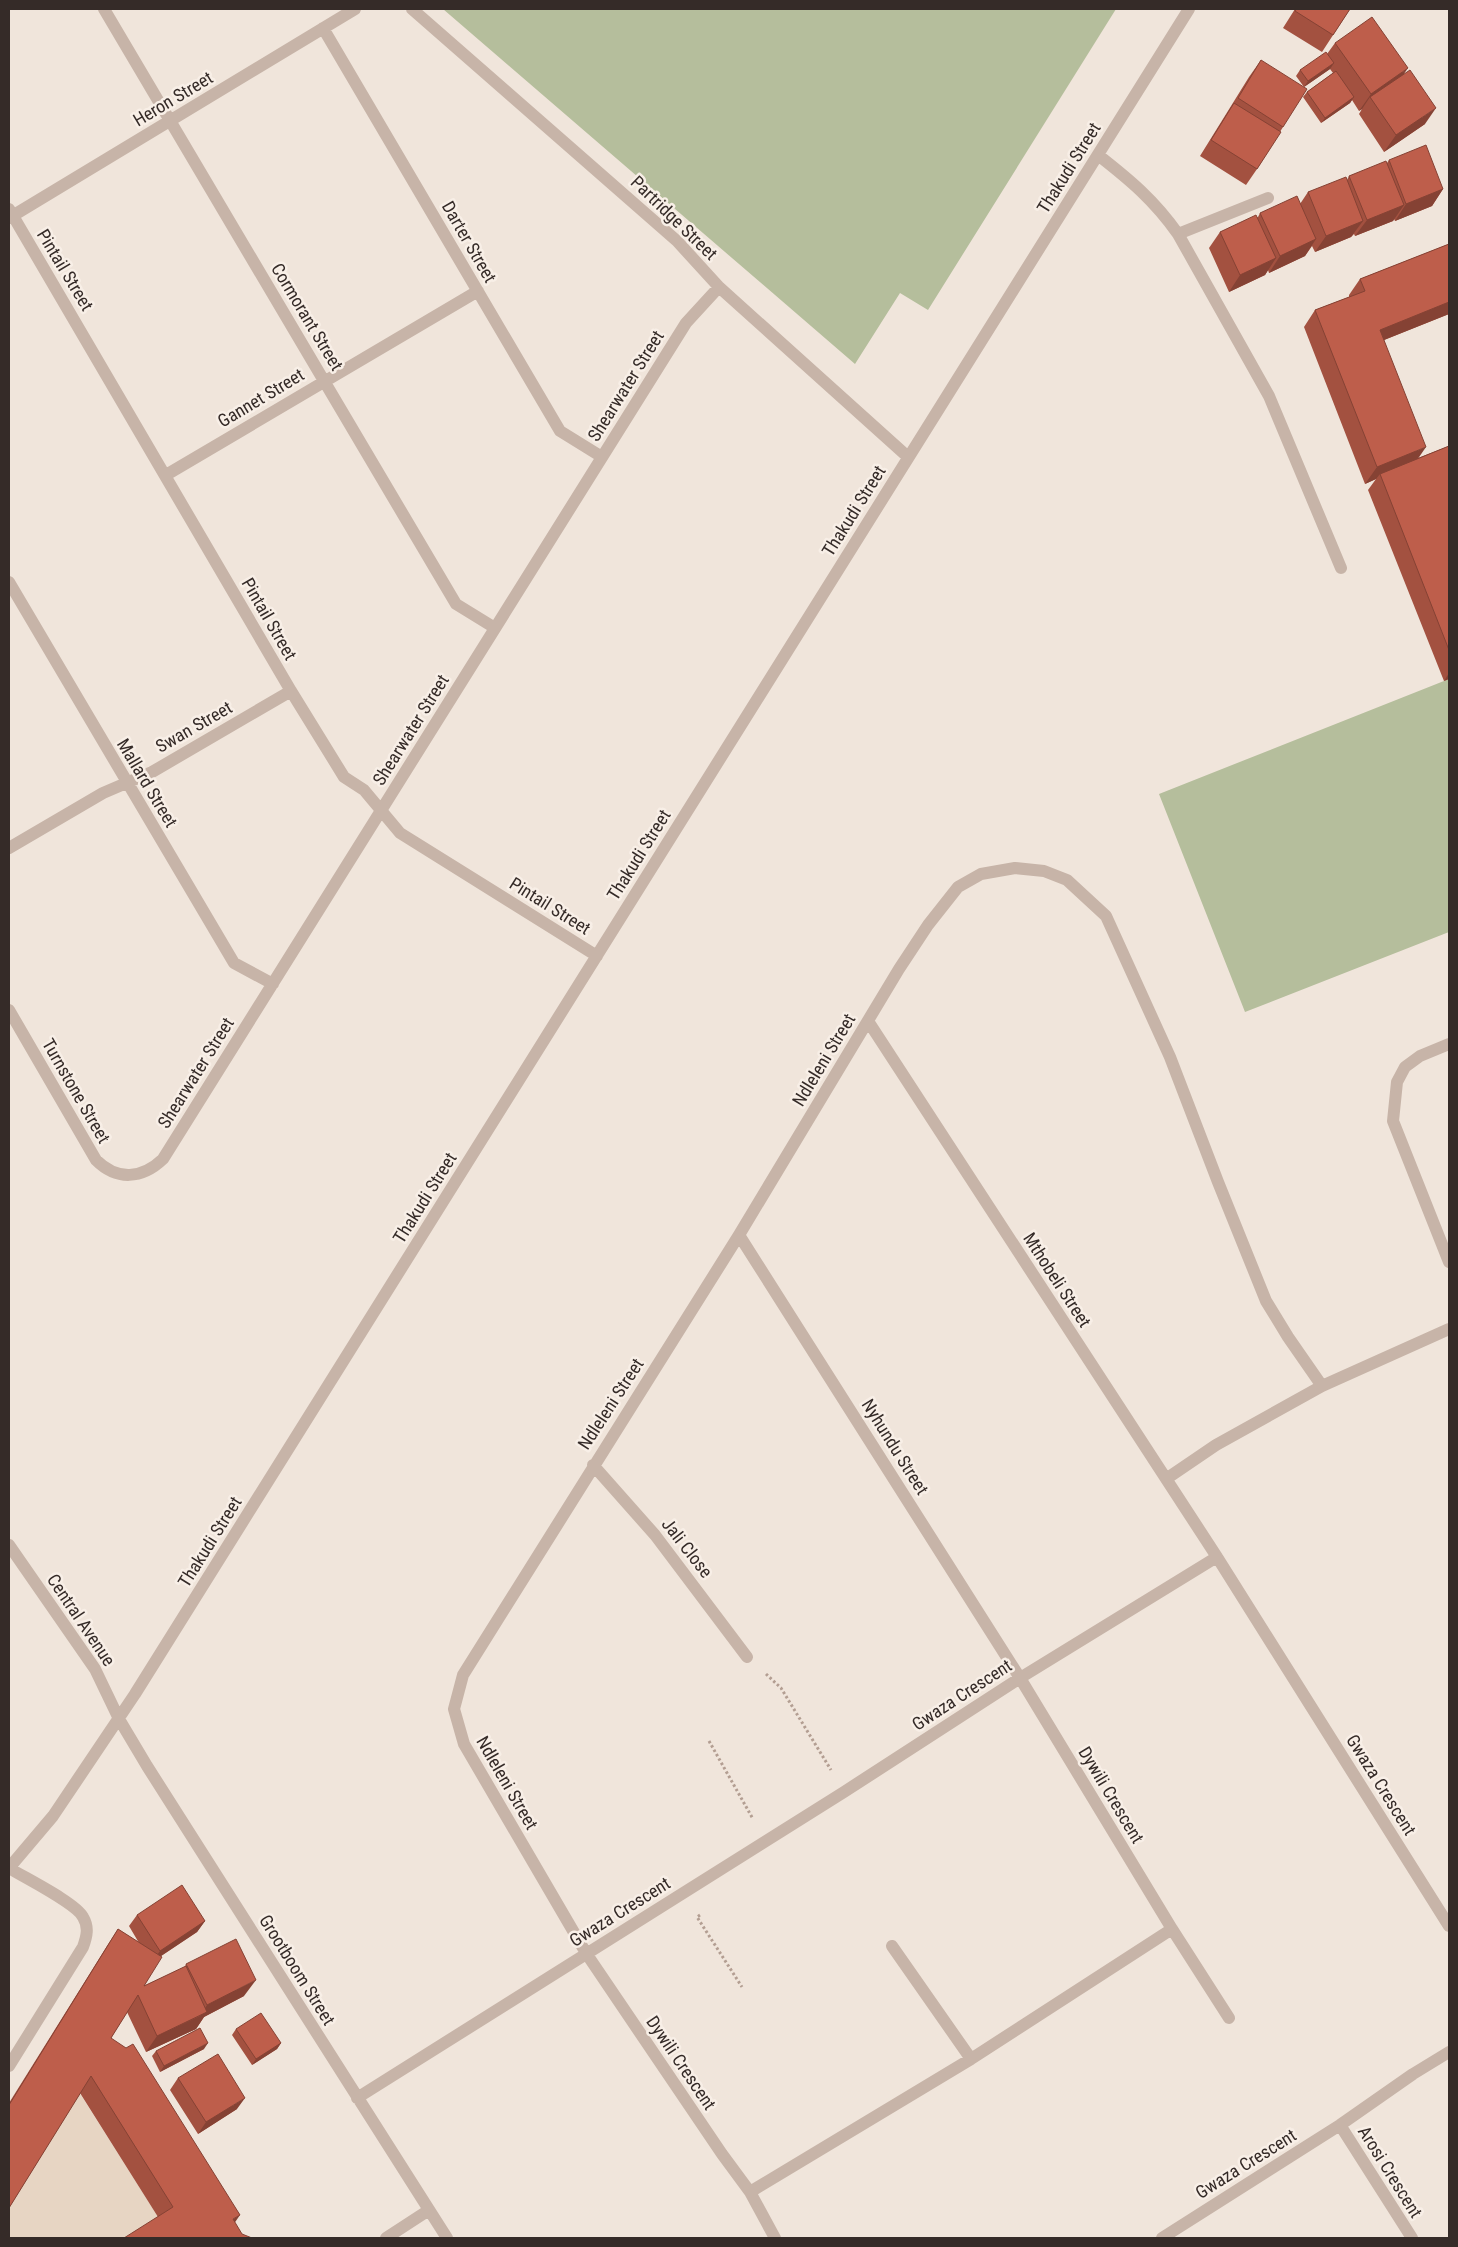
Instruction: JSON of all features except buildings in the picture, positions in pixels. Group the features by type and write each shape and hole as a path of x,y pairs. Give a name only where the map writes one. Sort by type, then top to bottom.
{"street":[{"name":"Cormorant Street","path":"104,9 456,604 495,628"},
{"name":"Heron Street","path":"10,214 170,121 355,9"},
{"name":"Partridge Street","path":"412,9 677,241 719,287 908,456"},
{"name":"Thakudi Street","path":"9,1868 53,1816 119,1719 1189,9"},
{"name":"Darter Street","path":"323,28 560,431 602,457"},
{"path":"1098,155 1140,188 1160,209 1178,234 1269,396 1340,568"},
{"path":"1178,234 1268,198"},
{"name":"Pintail Street","path":"10,214 166,474 291,691 344,777 364,790 400,833 597,956"},
{"name":"Shearwater Street","path":"125,1176 139,1175 153,1169 163,1160 686,324 719,287"},
{"name":"Gannet Street","path":"166,474 478,291"},
{"name":"Mallard Street","path":"9,582 234,963 273,984"},
{"name":"Swan Street","path":"9,848 103,793 152,772 291,691"},
{"name":"Ndleleni Street","path":"586,1953 464,1744 454,1709 463,1675 739,1235 928,924 958,887 981,874 1015,868 1044,871 1067,880 1106,916 1170,1057 1266,1301 1322,1386"},
{"name":"Turnstone Street","path":"9,1010 96,1160 104,1168 125,1176"},
{"name":"Mthobeli Street","path":"868,1022 1217,1557"},
{"path":"1449,1044 1420,1056 1405,1067 1398,1082 1393,1121 1449,1262"},
{"name":"Nyhundu Street","path":"739,1235 1020,1678"},
{"path":"1166,1479 1216,1445 1322,1386 1449,1329"},
{"name":"Jali Close","path":"593,1465 655,1535 747,1657"},
{"name":"Central Avenue","path":"9,1545 12,1559 95,1669 119,1719"},
{"name":"Gwaza Crescent","path":"357,2098 844,1792 1020,1678 1217,1557 1449,1926"},
{"name":"Dywili Crescent","path":"1020,1678 1172,1929 1229,2018"},
{"name":"Grootboom Street","path":"119,1719 447,2238"},
{"path":"9,1868 79,1911 87,1925 87,1936 83,1946 9,2066"},
{"path":"750,2192 971,2058 1172,1929"},
{"path":"892,1946 971,2058"},
{"name":"Dywili Crescent","path":"586,1953 722,2154 750,2192 775,2238"},
{"name":"Gwaza Crescent","path":"1162,2238 1340,2126 1413,2074 1449,2052"},
{"name":"Arosi Crescent","path":"1340,2126 1412,2238"},
{"path":"386,2238 429,2210"}],"path":[{"path":"747,1657 781,1688 844,1792"},
{"path":"709,1742 765,1841"},
{"path":"690,1889 704,1911 697,1917 742,1987"}],"green space":[{"path":"443,9 1116,9 928,310 900,293 855,364"},
{"path":"1449,679 1449,932 1245,1012 1159,794"}],"shaded area":[{"path":"79,2092 162,2223 138,2238 9,2238 9,2206"}]}
